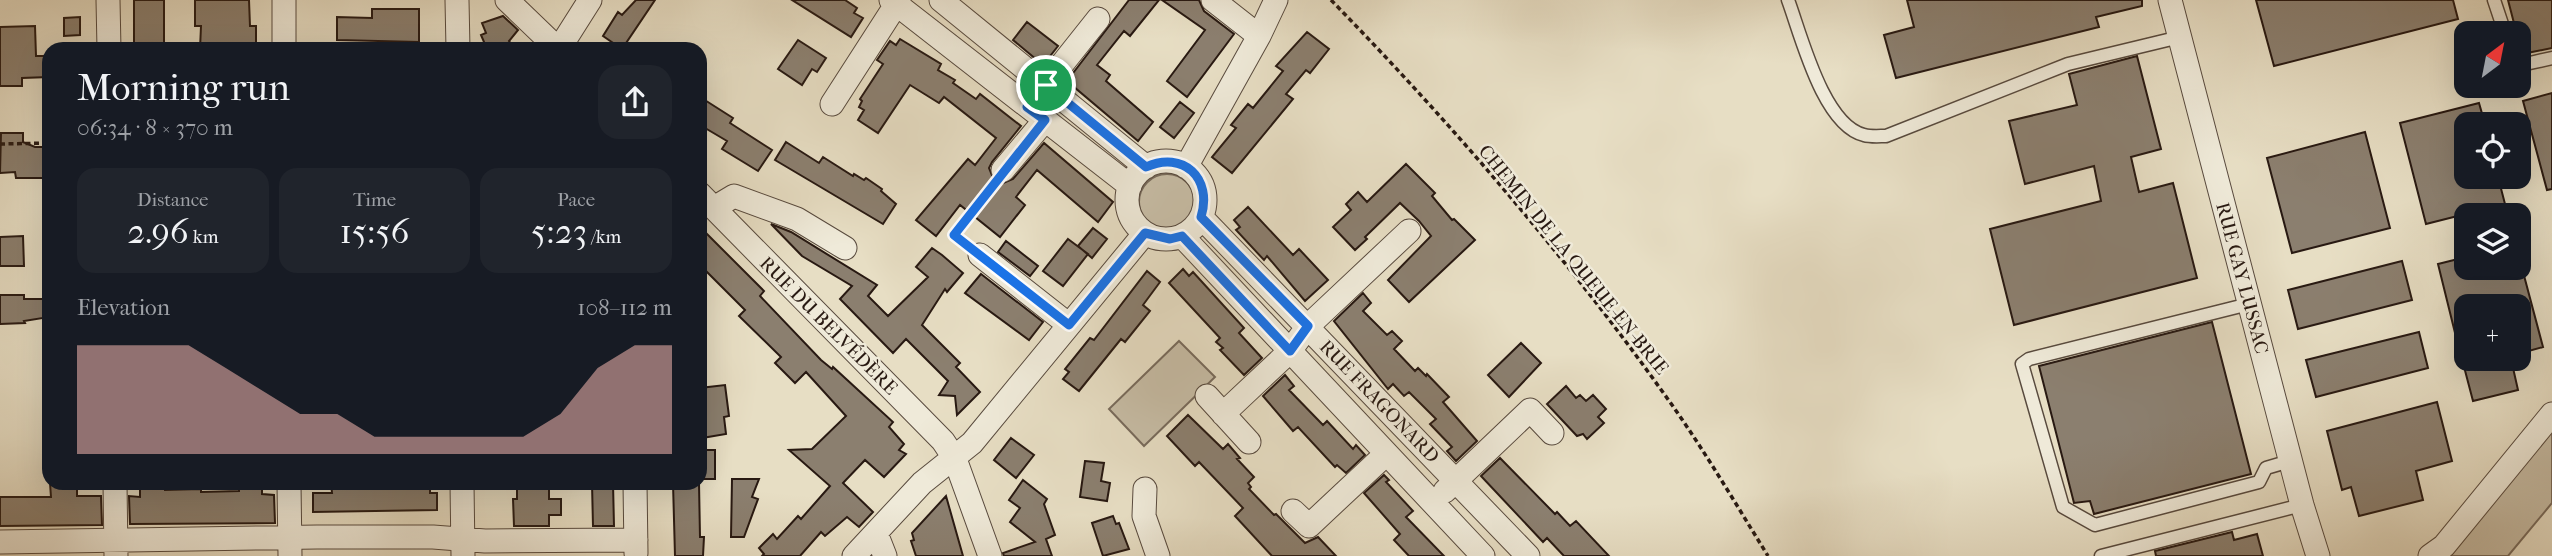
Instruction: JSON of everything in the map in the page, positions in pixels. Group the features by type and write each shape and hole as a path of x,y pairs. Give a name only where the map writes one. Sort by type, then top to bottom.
{"street":[{"path":"108,0 109,42"},
{"path":"284,0 284,42"},
{"path":"457,0 458,42"},
{"path":"508,0 551,42"},
{"path":"563,42 590,0"},
{"path":"940,0 1146,167"},
{"path":"1213,0 1259,36"},
{"path":"1186,167 1259,36 1276,0"},
{"name":"RUE GAY LUSSAC","path":"2170,0 2290,461 2318,556"},
{"path":"832,104 896,1 1130,186"},
{"path":"1003,170 1036,114 1046,85 1098,19"},
{"path":"1166,161 1186,167 1201,183 1205,206 1201,217 1190,231 1182,236 1170,239 1145,233 1135,224 1129,212 1127,199 1130,186 1146,167 1166,161"},
{"path":"707,201 734,196 797,219 845,248"},
{"name":"RUE DU BELVÉDÈRE","path":"707,201 943,441 955,459 990,556"},
{"name":"RUE FRAGONARD","path":"1201,217 1528,556"},
{"path":"1223,414 1290,351 1308,326 1409,231"},
{"path":"854,556 922,483 972,443 1145,233"},
{"name":"RUE FRAGONARD","path":"1182,236 1483,556"},
{"path":"980,255 1069,325"},
{"path":"1207,396 1249,442"},
{"path":"1432,502 1530,410 1552,433"},
{"path":"2430,556 2444,546 2552,414"},
{"path":"1293,511 1310,526 1387,454"},
{"path":"1145,489 1144,516 1158,556"},
{"path":"115,490 116,547"},
{"path":"289,490 290,547"},
{"path":"462,490 463,548"},
{"path":"0,542 116,547 636,548 635,490"},
{"path":"876,533 884,556"}],"lane":[{"path":"1788,0 1825,97 1845,123 1863,135 1886,136 2068,64 2180,37"},
{"path":"2494,0 2501,21"},
{"path":"2531,63 2552,58"},
{"path":"2249,304 2029,359 2021,364 2063,507 2095,525 2259,482 2266,468 2290,461"},
{"path":"2101,556 2302,505"}],"path":[{"name":"CHEMIN DE LA QUEUE-EN-BRIE","path":"1331,0 1404,75 1555,251 1663,392 1768,556"},
{"path":"0,144 42,143"},
{"path":"980,255 954,235 1003,170"}],"shaded area":[{"path":"1161,174 1173,174 1183,178 1191,186 1195,202 1191,218 1183,226 1173,230 1161,230 1151,226 1143,218 1139,208 1139,196 1143,186 1151,178"},
{"path":"1179,341 1215,377 1144,446 1109,409"},
{"path":"2552,430 2552,503 2508,556 2447,556"}],"building":[{"path":"134,0 164,0 164,42 134,42"},
{"path":"195,0 249,0 250,26 256,26 256,42 200,42 201,26 195,26"},
{"path":"636,0 655,0 627,42 612,42 603,36 618,12 622,15"},
{"path":"792,0 845,0 857,8 854,13 863,18 851,37"},
{"path":"1129,0 1159,0 1130,36 1124,31 1097,65 1110,75 1106,81 1153,122 1138,141 1067,81"},
{"path":"1162,0 1199,0 1204,11 1234,34 1187,97 1167,81 1205,30"},
{"path":"1907,0 2142,0 2142,6 2096,17 2099,27 1896,78 1884,35 1914,27"},
{"path":"2256,0 2453,0 2458,19 2274,66"},
{"path":"2508,0 2552,0 2552,48 2531,52 2531,21 2513,21"},
{"path":"372,9 419,9 419,42 337,40 337,17 372,18"},
{"path":"503,16 518,30 510,42 484,42 481,35 486,33 482,23"},
{"path":"80,17 80,35 64,36 64,18"},
{"path":"1027,22 1058,46 1043,65 1013,40"},
{"path":"35,26 36,56 42,56 42,77 22,78 22,86 0,86 0,27"},
{"path":"1307,32 1329,49 1310,73 1306,70 1286,94 1293,99 1232,173 1212,157 1236,128 1231,125 1248,104 1253,108 1283,71 1276,66"},
{"path":"900,39 941,64 938,70 955,80 953,83 976,99 980,94 1021,126 989,168 994,180 1001,184 1013,179 1044,143 1113,202 1098,222 1037,170 1016,197 1025,205 1000,237 960,205 936,236 916,220 968,159 975,165 996,138 944,97 939,103 910,85 878,133 858,120 864,110 859,107 862,101 860,99 883,64 877,60 890,41 896,45"},
{"path":"798,40 826,58 817,72 812,69 802,85 778,69"},
{"path":"2137,56 2161,149 2131,157 2139,192 2173,183 2197,278 2014,325 1990,229 2101,201 2094,166 2025,184 2009,121 2077,105 2069,74"},
{"path":"2552,93 2552,189 2547,190 2531,131 2531,112 2526,112 2523,101"},
{"path":"707,101 733,118 730,123 772,150 758,171 722,149 727,141 707,129"},
{"path":"1180,102 1194,113 1174,138 1160,127"},
{"path":"2479,103 2482,112 2454,112 2454,189 2501,189 2505,203 2454,203 2454,217 2426,224 2400,123"},
{"path":"2365,132 2390,228 2292,253 2267,158"},
{"path":"1,133 23,133 23,142 42,147 42,178 16,178 15,172 0,173"},
{"path":"786,142 819,163 823,157 853,176 854,174 864,180 866,178 882,189 896,204 883,224 775,160"},
{"path":"1406,164 1435,193 1432,196 1452,220 1475,240 1409,302 1388,280 1431,236 1419,221 1400,203 1355,250 1333,227 1351,210 1346,204 1358,192 1367,202"},
{"path":"1248,207 1293,255 1299,249 1328,280 1305,301 1267,256 1264,260 1236,230 1240,227 1234,220"},
{"path":"771,224 791,232 877,285 868,296 888,316 928,277 916,267 932,248 942,255 963,273 947,292 945,289 922,325 960,363 956,367 980,392 957,415 955,396 939,395 948,381 906,339 893,353 840,299 852,286 802,256"},
{"path":"1093,228 1107,239 1092,258 1078,246"},
{"path":"707,234 764,291 760,296 821,360 832,369 833,367 893,422 889,427 904,444 899,450 906,454 884,477 865,460 843,483 873,512 859,527 847,517 825,536 821,532 800,556 762,556 764,554 759,548 773,534 777,539 798,516 801,519 830,486 789,450 812,449 846,416 806,372 795,383 775,363 781,357 739,316 745,310 707,272"},
{"path":"23,236 24,266 0,266 0,237"},
{"path":"1068,239 1088,254 1063,286 1043,271"},
{"path":"1006,241 1038,266 1030,276 998,252"},
{"path":"2454,260 2454,280 2525,280 2529,294 2454,294 2454,329 2438,264"},
{"path":"2402,261 2412,300 2298,329 2288,290"},
{"path":"1183,269 1189,276 1193,272 1244,328 1239,333 1262,358 1244,375 1220,350 1223,348 1216,342 1220,338 1169,283"},
{"path":"1147,271 1160,282 1143,305 1150,311 1125,342 1121,339 1079,391 1063,379 1069,372 1065,369 1090,338 1094,340"},
{"path":"981,274 1043,322 1029,340 965,293"},
{"path":"1363,293 1371,303 1363,311 1387,335 1392,331 1402,341 1394,349 1415,371 1418,368 1426,376 1427,374 1449,397 1443,402 1477,441 1456,461 1447,451 1452,447 1430,424 1436,419 1409,392 1404,396 1393,384 1388,389 1334,321"},
{"path":"0,295 24,295 24,299 42,299 42,318 24,321 25,323 0,324"},
{"path":"2531,302 2543,347 2531,350"},
{"path":"2212,322 2251,474 2094,514 2090,501 2074,503 2039,366"},
{"path":"2419,332 2428,368 2316,397 2306,360"},
{"path":"1521,343 1541,363 1509,397 1488,375"},
{"path":"2465,371 2514,371 2518,390 2473,401"},
{"path":"1285,375 1294,386 1289,390 1323,425 1327,421 1353,449 1356,445 1365,455 1346,473 1337,465 1335,467 1298,427 1293,431 1263,396"},
{"path":"725,385 729,416 724,417 726,434 707,437 707,387"},
{"path":"1566,386 1576,398 1580,395 1586,401 1593,395 1606,409 1598,417 1604,423 1587,439 1583,434 1577,436 1547,404"},
{"path":"2437,402 2452,461 2416,471 2423,500 2359,516 2351,487 2342,490 2327,431"},
{"path":"1188,415 1223,449 1228,444 1240,458 1237,459 1254,477 1248,483 1251,487 1249,489 1274,515 1305,543 1318,537 1336,556 1272,556 1235,516 1243,508 1199,462 1195,466 1167,436"},
{"path":"1011,438 1034,455 1016,478 994,460"},
{"path":"707,450 715,450 715,479 707,479"},
{"path":"1500,458 1555,514 1557,512 1570,526 1576,521 1609,556 1564,556 1547,538 1543,542 1481,476"},
{"path":"1085,461 1104,463 1101,481 1110,483 1107,501 1080,497"},
{"path":"1384,475 1389,480 1386,482 1413,511 1406,517 1444,556 1409,556 1394,540 1400,534 1364,493"},
{"path":"732,479 759,479 752,497 758,499 744,537 731,537"},
{"path":"1023,480 1047,499 1044,504 1055,535 1046,539 1052,556 1004,556 1003,553 1035,542 1010,522 1020,508 1009,500"},
{"path":"50,490 77,490 77,496 101,496 102,525 0,526 0,497 51,497"},
{"path":"140,490 262,490 262,494 274,495 275,523 130,524 129,496 140,497"},
{"path":"332,490 430,490 430,493 437,493 437,510 313,512 313,493 332,493"},
{"path":"517,490 549,490 549,499 561,499 561,515 549,515 549,526 514,526 513,499 517,499"},
{"path":"592,490 613,490 614,526 593,526"},
{"path":"673,490 699,490 700,537 704,537 703,556 675,556"},
{"path":"946,496 963,556 916,556 911,541 914,540 912,533"},
{"path":"1113,516 1116,524 1119,523 1129,549 1103,556 1092,523"},
{"path":"2232,532 2234,540 2257,534 2263,556 2156,556 2155,551"}],"route":[{"path":"1046,85 1146,167 1166,161 1176,162 1195,174 1205,195 1201,217 1308,326 1290,351 1182,236 1157,238 1145,233 1069,325 954,235 1045,120 1027,107 1046,85"}]}
